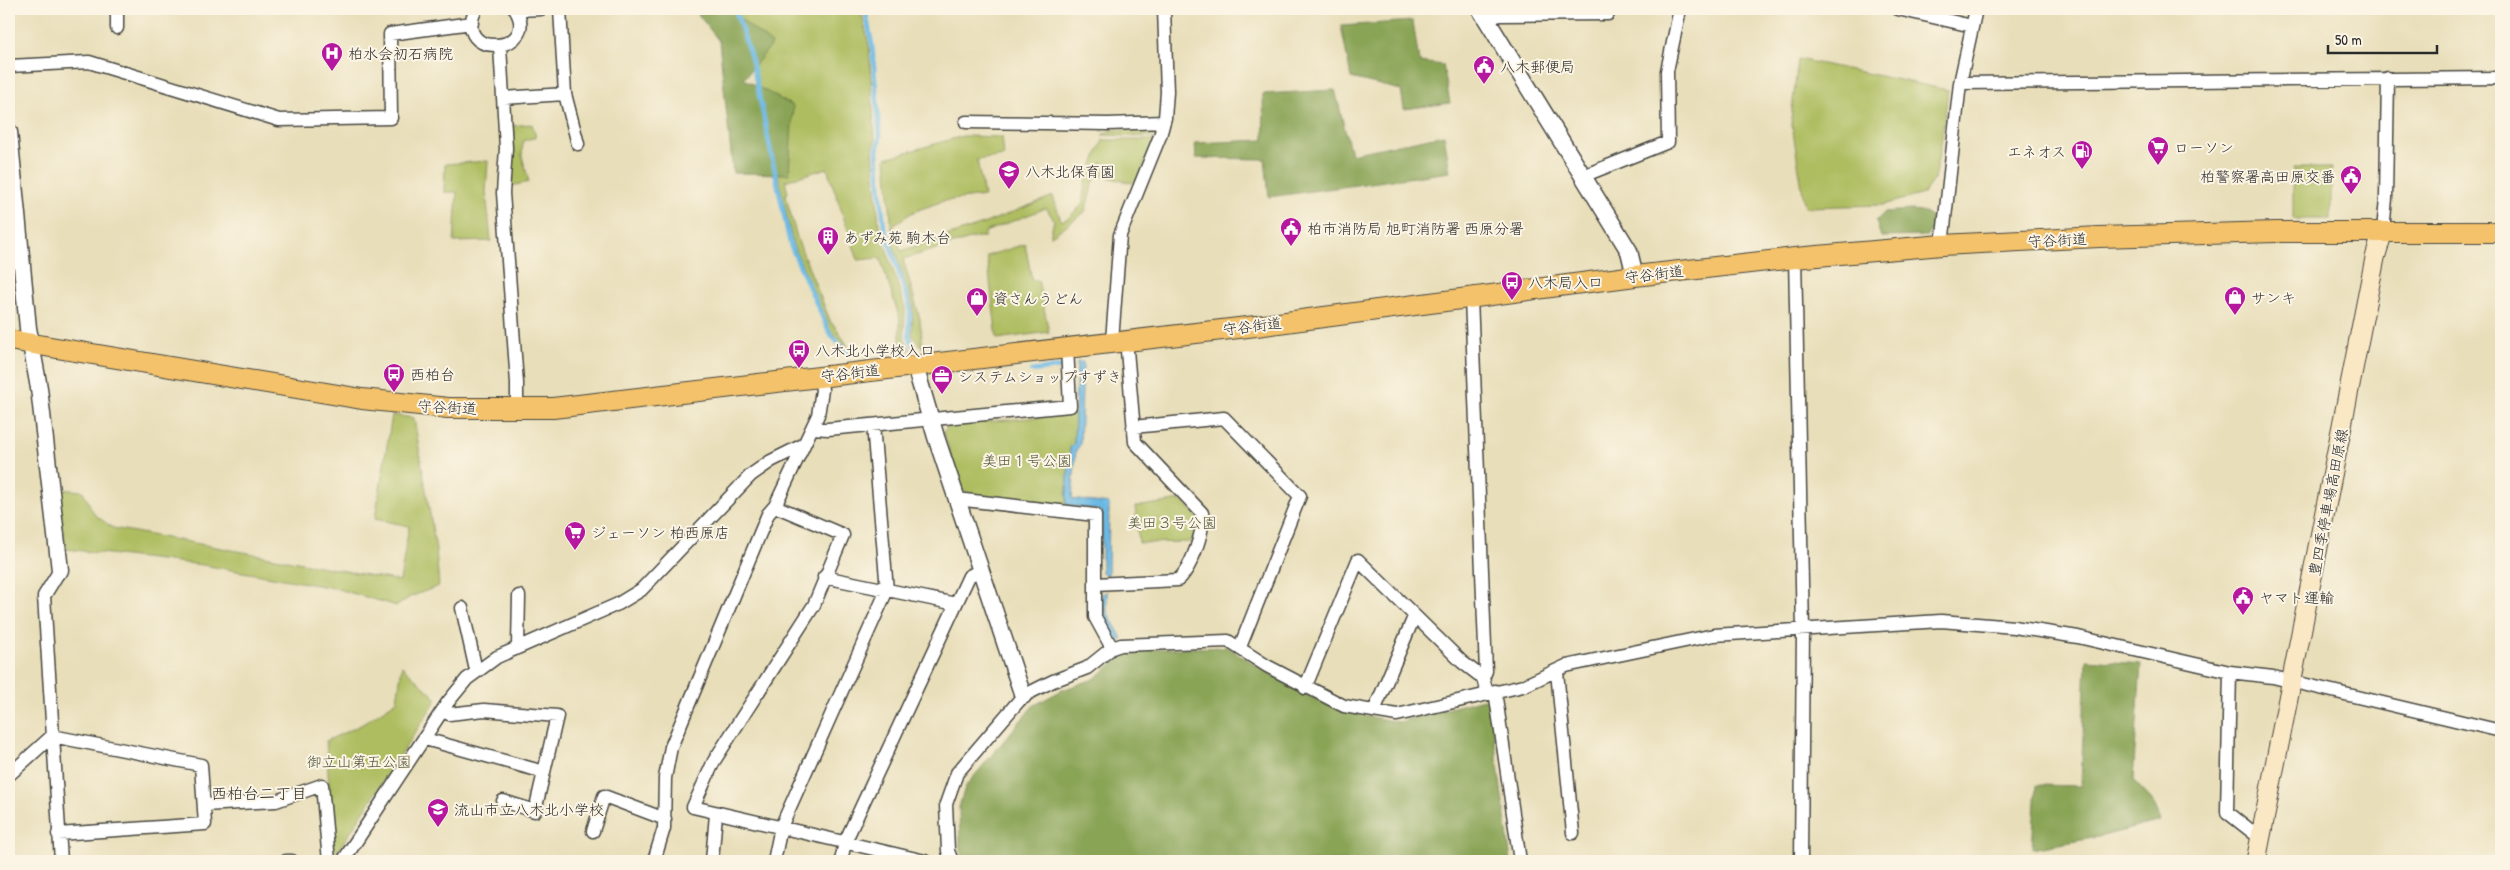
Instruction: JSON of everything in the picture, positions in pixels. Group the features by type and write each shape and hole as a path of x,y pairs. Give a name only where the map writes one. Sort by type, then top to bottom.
{"main road":[{"name":"豊四季停車場高田原線","path":"2256,861 2375,258 2383,232"},
{"name":"守谷街道","path":"9,340 362,399 448,408 517,409 613,403 1119,340 1256,326 1635,276 1795,258 1942,245 2156,236 2501,232"}],"street":[{"path":"117,9 117,28"},
{"path":"476,9 472,23 473,31 483,43 500,46 513,40 518,33 520,18 516,10 540,9"},
{"path":"560,9 565,94 578,144"},
{"path":"1095,584 1178,580 1186,574 1204,524 1202,513 1135,442 1119,340 1120,235 1164,122 1167,92 1164,9"},
{"path":"1583,176 1668,142 1667,71 1680,9"},
{"path":"1898,9 1972,26"},
{"path":"1942,245 1960,83 1976,9"},
{"path":"1483,14 1629,250 1635,276"},
{"path":"1483,14 1608,14"},
{"path":"9,66 89,62 280,120 391,118 390,34 472,23"},
{"path":"500,46 506,148 502,193 518,383 517,409"},
{"path":"2383,232 2386,198 2388,78"},
{"path":"1960,83 2501,78"},
{"path":"502,98 565,94"},
{"path":"966,122 1108,124 1164,122"},
{"path":"9,132 28,328 39,388 60,570 44,596 61,861"},
{"path":"1795,258 1803,630 1801,861"},
{"path":"1470,298 1486,670 1483,678"},
{"path":"813,428 828,429 1070,406 1067,347"},
{"path":"915,366 956,499 1023,696"},
{"path":"654,861 659,850 665,819 665,778 671,747 768,514 774,506 813,428 818,415 822,390 820,377"},
{"path":"1133,427 1224,418 1300,496 1240,647"},
{"path":"774,861 781,827 887,590 873,425"},
{"path":"343,861 443,711 467,679 478,670 518,646 618,604 641,590 751,474 771,461 803,445"},
{"path":"956,499 1095,515 1095,616 1112,648"},
{"path":"774,506 843,535 814,605 714,760 693,807 716,814 845,842 902,858 925,861"},
{"path":"1305,688 1358,560 1462,662 1483,678 1491,692 1520,861"},
{"path":"841,861 845,842 969,576 981,570"},
{"path":"824,578 956,604"},
{"path":"518,646 519,596"},
{"path":"462,608 475,666 478,670"},
{"path":"1374,711 1414,616"},
{"path":"952,861 948,851 946,804 957,773 1023,696 1053,681 1087,668 1112,648 1228,641 1305,688 1344,706 1397,715 1523,686 1557,672 1566,666 1714,635 1941,621 2014,627 2078,637 2230,672 2292,682 2501,732"},
{"path":"1557,672 1573,833"},
{"path":"2230,672 2227,812 2255,834 2262,835"},
{"path":"443,711 449,714 484,710 557,716 535,811 503,801"},
{"path":"9,775 52,736"},
{"path":"52,736 201,765 206,824 58,834"},
{"path":"425,739 544,772"},
{"path":"204,805 276,801 322,785 329,861"},
{"path":"593,831 604,796 665,819"},
{"path":"712,861 716,814"},
{"path":"286,861 292,861"}],"green space":[{"path":"694,9 728,9 772,44 744,79 793,106 789,174 733,173 719,41"},
{"path":"737,9 861,9 869,46 875,142 873,152 879,226 905,308 904,338 911,350 906,350 905,346 900,346 900,319 880,258 858,260 827,168 785,181 788,193 785,194 798,241 831,323 849,348 831,332 793,245 753,60"},
{"path":"1413,21 1419,62 1443,65 1450,103 1404,109 1401,90 1351,78 1341,26"},
{"path":"1798,59 1948,90 1941,145 1934,179 1923,194 1883,205 1805,207 1791,119"},
{"path":"1335,90 1351,154 1444,135 1450,172 1269,197 1265,159 1196,158 1195,143 1264,140 1263,94"},
{"path":"532,124 536,137 523,141 522,156 529,182 511,186 511,126"},
{"path":"1110,130 1152,130 1155,132 1155,137 1102,135"},
{"path":"963,136 1002,137 1004,156 977,160 984,196 943,201 913,212 893,225 901,251 983,224 1053,196 1061,221 1067,219 1082,205 1085,184 1103,140 1154,140 1139,178 1132,183 1099,175 1103,162 1093,183 1085,212 1050,237 1054,220 1046,208 985,232 985,237 977,237 903,259 920,319 923,348 912,336 913,307 893,244 886,158"},
{"path":"488,161 486,192 491,241 454,242 457,192 444,192 445,164"},
{"path":"2293,168 2331,168 2331,219 2293,219"},
{"path":"1921,211 1932,218 1933,227 1927,236 1881,237 1876,221 1885,212"},
{"path":"1025,244 1032,280 1038,280 1049,332 997,339 987,256"},
{"name":"美田１号公園","path":"1075,414 1074,443 1070,448 1066,505 970,495 962,489 943,432 949,425"},
{"path":"392,415 414,418 436,550 439,586 410,597 397,606 334,588 203,565 66,549 56,489 83,491 94,514 113,528 400,581 409,526 375,519"},
{"name":"美田３号公園","path":"1181,500 1197,516 1198,524 1191,542 1139,543 1135,507"},
{"path":"1227,647 1298,691 1344,712 1399,722 1483,699 1489,700 1511,861 963,861 960,850 959,807 965,787 1033,706 1062,690 1094,679 1130,650"},
{"path":"2086,660 2141,664 2133,780 2152,800 2161,821 2098,837 2032,849 2036,785 2081,786"},
{"name":"御立山第五公園","path":"402,666 437,699 338,851 333,850 326,741 361,725 397,701"}],"water":[{"path":"1077,362 1083,362 1080,445 1076,450 1072,499 1109,504 1108,576 1102,572 1102,511 1066,505 1070,448 1074,443"},
{"path":"1107,591 1107,612 1123,640 1116,640 1101,614 1101,595"}],"waterway":[{"path":"735,9 752,61 790,244 830,334 847,352"},
{"path":"865,9 872,44 880,136 877,152 884,226 910,307 909,337 915,348"},
{"path":"1031,371 1063,367"}],"place":[{"name":"柏水会初石病院","path":"332,72"},
{"name":"八木郵便局","path":"1484,85"},
{"name":"ローソン","path":"2158,166"},
{"name":"エネオス","path":"2082,170"},
{"name":"八木北保育園","path":"1009,190"},
{"name":"柏警察署高田原交番","path":"2351,195"},
{"name":"柏市消防局 旭町消防署 西原分署","path":"1291,247"},
{"name":"あずみ苑 駒木台","path":"828,256"},
{"name":"八木局入口","path":"1512,301"},
{"name":"サンキ","path":"2235,316"},
{"name":"資さんうどん","path":"977,317"},
{"name":"八木北小学校入口","path":"799,369"},
{"name":"西柏台","path":"394,393"},
{"name":"システムショップすずき","path":"942,395"},
{"name":"ジェーソン 柏西原店","path":"575,551"},
{"name":"ヤマト運輸","path":"2243,616"},
{"name":"流山市立八木北小学校","path":"438,828"}],"district":[{"name":"西柏台二丁目","path":"259,793"}]}
